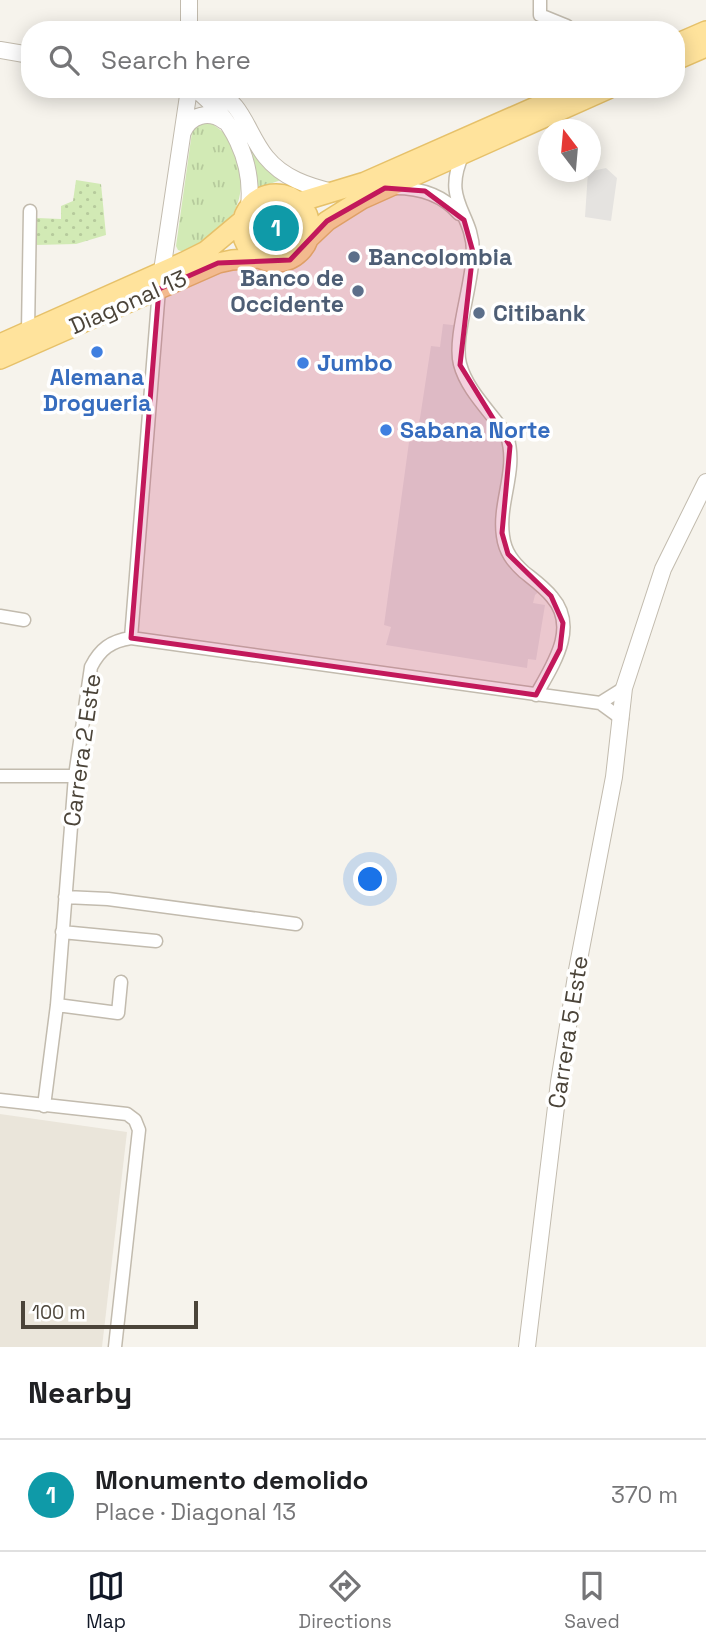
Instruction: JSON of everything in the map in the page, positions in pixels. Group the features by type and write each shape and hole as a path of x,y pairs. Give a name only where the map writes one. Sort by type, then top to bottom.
{"main road":[{"path":"685,40 706,31"},
{"path":"685,56 706,47"},
{"path":"299,202 365,181 554,98"},
{"path":"309,238 310,222 304,208 287,195 273,194 260,198 246,213 242,228 248,249 260,258 275,262 290,260 302,251 309,238 342,210 385,188 588,98"},
{"name":"Diagonal 13","path":"0,359 160,280 206,251 246,213"},
{"name":"Diagonal 13","path":"0,344 160,280 218,263 260,258"}],"street":[{"path":"189,0 189,21"},
{"path":"540,0 540,15 555,21"},
{"path":"0,50 21,54"},
{"path":"188,98 160,280 131,638 600,703 622,719"},
{"path":"205,98 216,108 237,137 247,162 251,189 246,213"},
{"path":"228,98 265,156 276,167 307,186 333,192"},
{"path":"183,132 186,124 201,115 219,117 226,123"},
{"path":"464,153 455,177 455,189 473,252 459,343 460,365 464,376 499,425 510,446 511,468 502,533 508,554 514,563 558,604 563,623 560,649 536,695"},
{"path":"385,188 425,191 442,199 464,220"},
{"path":"28,331 30,211"},
{"name":"Carrera 5 Este","path":"527,1347 559,1082 577,970 614,777 624,688 669,555 706,482"},
{"path":"0,616 24,620"},
{"name":"Carrera 2 Este","path":"44,1106 57,1005 75,776 91,667 97,655 108,645 131,638"},
{"path":"600,703 624,688"},
{"path":"0,776 75,776"},
{"path":"65,897 108,899 296,924"},
{"path":"62,932 156,941"},
{"path":"57,1005 118,1013 121,982"},
{"path":"0,1100 127,1114 135,1120 139,1130 115,1347"}],"highlighted area":[{"path":"385,188 425,191 464,220 473,252 460,365 510,446 502,533 508,554 551,596 563,623 560,649 536,695 131,638 159,289 218,263 290,260 327,221"}],"shaded area":[{"path":"606,168 617,178 611,221 585,217 587,182 601,182 601,169"},
{"path":"443,324 462,326 458,355 507,436 504,544 543,588 535,595 533,603 545,605 536,660 528,659 527,668 386,645 391,627 384,625 409,442 413,441 420,418 431,346 440,347"},
{"path":"0,1114 127,1132 102,1347 0,1347"}],"green space":[{"path":"203,117 223,132 233,144 239,163 241,190 237,206 222,229 184,252 176,246 193,125"},
{"path":"251,149 281,180 255,189 256,173"},
{"path":"76,180 101,184 106,235 76,244 35,245 37,218 61,219 61,206 73,201"},
{"path":"276,204 293,211 300,228 293,245 276,252 259,245 252,228 259,211"}],"place":[{"name":"Monumento demolido","path":"276,228"},
{"name":"Bancolombia","path":"354,257"},
{"name":"Banco de Occidente","path":"358,291"},
{"name":"Citibank","path":"479,313"},
{"name":"Alemana Drogueria","path":"97,352"},
{"name":"Jumbo","path":"303,363"},
{"name":"Sabana Norte","path":"386,430"}]}
